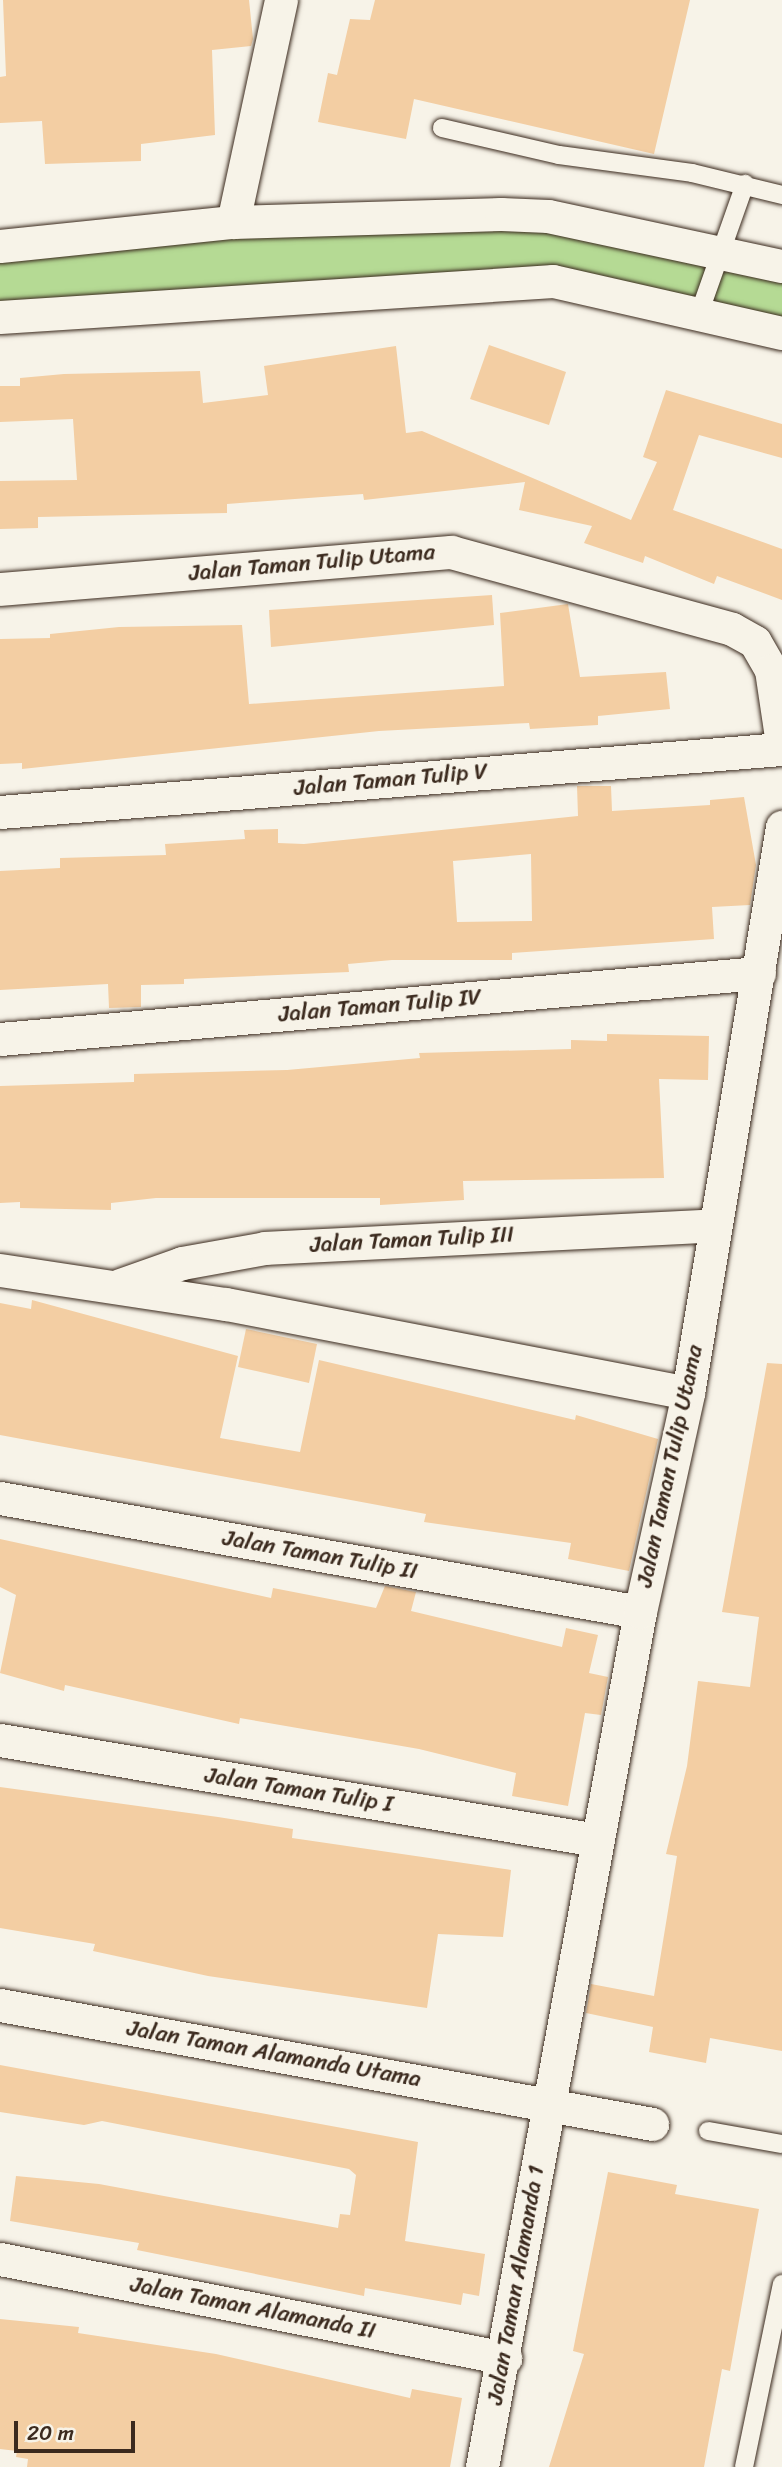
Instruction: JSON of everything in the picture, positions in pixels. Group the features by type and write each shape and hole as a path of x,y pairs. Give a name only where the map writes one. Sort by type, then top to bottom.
{"street":[{"path":"233,222 281,0"},
{"path":"0,246 233,222 548,216 722,251 782,266"},
{"path":"0,317 553,281 700,311 782,333"},
{"name":"Jalan Taman Tulip Utama","path":"0,589 451,552 732,629 755,642 771,670 782,746"},
{"name":"Jalan Taman Tulip V","path":"0,812 782,746"},
{"name":"Jalan Taman Tulip Utama","path":"548,2103 640,1612 688,1393 782,827"},
{"name":"Jalan Taman Tulip IV","path":"0,1039 759,973"},
{"name":"Jalan Taman Tulip III","path":"116,1287 182,1263 265,1248 714,1225"},
{"name":"Jalan Taman Tulip III","path":"0,1270 116,1287 688,1393"},
{"name":"Jalan Taman Tulip II","path":"0,1498 640,1612"},
{"name":"Jalan Taman Tulip I","path":"0,1740 597,1840"},
{"name":"Jalan Taman Alamanda Utama","path":"0,2005 652,2124"},
{"name":"Jalan Taman Alamanda 1","path":"482,2467 505,2358 548,2103"},
{"name":"Jalan Taman Alamanda II","path":"0,2259 505,2358"}],"lane":[{"path":"442,128 559,155 745,184 782,195"},
{"path":"700,311 745,184"},
{"path":"708,2131 782,2144"},
{"path":"744,2467 782,2284"}],"green space":[{"path":"501,214 782,266 782,333 553,281 0,317 0,246"}],"building":[{"path":"3,0 249,0 253,39 251,46 212,50 215,135 141,144 141,161 45,164 42,121 0,123 0,77 6,76"},
{"path":"375,0 690,0 654,154 414,99 406,139 318,122 328,73 337,75 350,19 370,20"},
{"path":"489,345 566,372 549,425 470,399"},
{"path":"396,346 406,433 422,431 631,520 657,462 643,457 666,390 782,424 782,458 699,435 673,510 782,549 782,600 717,576 714,584 645,556 643,563 584,543 592,526 519,510 525,482 364,500 363,494 227,504 227,513 38,517 38,528 0,529 0,481 77,480 73,419 0,422 0,386 20,386 20,378 64,374 200,371 203,403 268,395 264,366"},
{"path":"492,595 494,625 271,647 269,610"},
{"path":"568,604 580,677 666,672 670,709 598,716 598,725 530,729 529,723 379,731 22,769 22,763 0,764 0,639 50,638 50,634 119,627 242,625 249,704 504,686 500,613"},
{"path":"577,786 611,786 612,811 710,805 710,800 744,797 756,865 750,905 712,907 714,939 512,953 512,960 392,960 348,964 349,972 184,979 184,984 141,985 141,1007 109,1008 108,984 0,990 0,871 60,868 60,858 166,855 165,844 245,839 244,830 278,829 278,843 304,844 578,816","holes":["531,854 532,921 457,922 453,861"]},
{"path":"607,1034 709,1036 708,1080 659,1079 664,1178 463,1181 464,1200 380,1205 380,1198 156,1198 111,1203 111,1210 20,1208 20,1202 0,1203 0,1086 134,1082 134,1074 287,1070 420,1058 419,1053 571,1049 571,1040 607,1041"},
{"path":"32,1300 238,1356 220,1438 300,1452 319,1360 575,1420 576,1415 658,1439 629,1571 568,1559 571,1543 424,1522 426,1514 0,1435 0,1303 31,1309"},
{"path":"246,1329 317,1344 309,1383 238,1367"},
{"path":"767,1363 782,1364 782,2051 710,2038 706,2063 649,2052 653,2027 586,2013 591,1984 654,1996 677,1856 666,1854 687,1766 698,1681 750,1687 759,1617 722,1612"},
{"path":"0,1539 271,1598 273,1588 376,1608 385,1586 416,1592 411,1611 562,1647 566,1628 598,1635 589,1673 608,1677 601,1715 585,1713 568,1806 512,1796 516,1773 419,1749 240,1718 239,1724 65,1685 64,1691 0,1673 16,1595 0,1587"},
{"path":"0,1787 293,1829 292,1838 511,1870 503,1937 438,1934 427,2008 208,1976 93,1951 95,1944 0,1928"},
{"path":"0,2065 418,2142 405,2241 485,2254 479,2296 463,2293 461,2305 365,2288 364,2296 137,2250 139,2243 10,2221 16,2176 99,2184 338,2228 340,2214 350,2215 356,2175 349,2169 102,2121 84,2125 0,2112"},
{"path":"608,2172 677,2185 675,2194 759,2209 730,2371 722,2369 704,2467 549,2467 584,2354 573,2351"},
{"path":"0,2319 79,2327 78,2333 216,2354 410,2398 412,2389 462,2398 450,2467 27,2467 28,2459 16,2457 17,2451 0,2449"}]}
